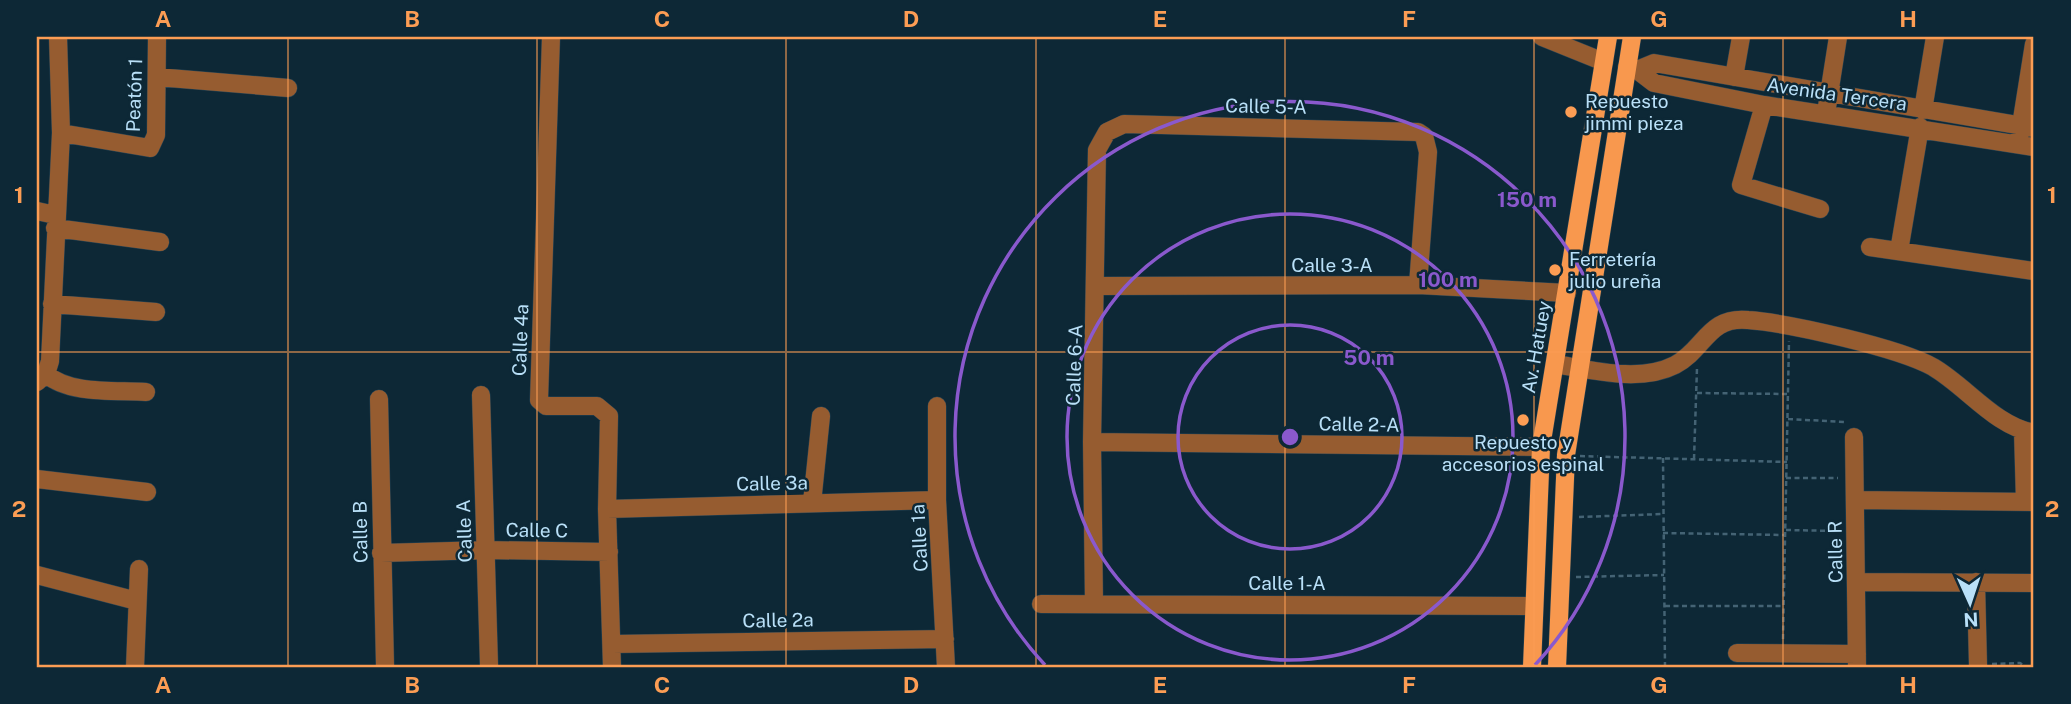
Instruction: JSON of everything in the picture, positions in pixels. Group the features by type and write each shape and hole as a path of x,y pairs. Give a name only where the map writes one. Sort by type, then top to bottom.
{"main road":[{"name":"Av. Hatuey","path":"1532,667 1532,606 1541,447 1608,37"},
{"path":"1557,667 1566,455 1577,368 1632,69 1632,37"}],"street":[{"path":"58,37 61,133 47,294 50,361 41,378 70,387 146,392"},
{"name":"Peatón 1","path":"61,133 150,148 156,135 157,37"},
{"name":"Calle 4a","path":"551,37 539,400 546,406 597,406 607,411 610,422 607,509 612,667"},
{"path":"1542,37 1604,62"},
{"path":"1734,77 1741,37"},
{"path":"1826,114 1838,37"},
{"path":"1899,251 1935,37"},
{"path":"2026,146 2034,44"},
{"name":"Avenida Tercera","path":"1632,69 1654,63 1829,95 2026,146"},
{"name":"Avenida Tercera","path":"1632,69 1654,83 1764,105 1826,114 1921,118 2027,127"},
{"path":"157,77 288,88"},
{"path":"1764,105 1741,185 1820,209"},
{"name":"Calle 5-A","path":"1107,132 1124,124 1409,131 1424,136 1428,152 1418,285"},
{"name":"Calle 6-A","path":"1094,603 1092,442 1097,286 1097,150 1107,132"},
{"path":"37,211 55,221 160,242"},
{"path":"1870,247 2034,271"},
{"name":"Calle 3-A","path":"1097,286 1418,285 1567,293"},
{"path":"47,294 156,312"},
{"path":"1555,364 1619,373 1651,372 1675,365 1697,348 1721,322 1750,320 1888,351 1931,366 2029,432 2029,502 1855,500"},
{"name":"Calle A","path":"481,395 489,665"},
{"name":"Calle B","path":"379,399 386,665"},
{"name":"Calle 1a","path":"937,406 937,500 946,667"},
{"path":"812,503 821,416"},
{"name":"Calle R","path":"1854,436 1857,660"},
{"name":"Calle 2-A","path":"1092,442 1541,447"},
{"path":"37,479 147,492"},
{"name":"Calle 3a","path":"607,509 937,500"},
{"name":"Calle C","path":"381,553 486,550 609,552"},
{"path":"135,667 139,569"},
{"path":"37,575 137,601"},
{"path":"1857,582 2034,583"},
{"path":"1976,582 1978,665"},
{"name":"Calle 1-A","path":"1041,604 1532,606"},
{"name":"Calle 2a","path":"612,644 945,639"},
{"path":"1737,653 1783,653 1857,660"}],"path":[{"path":"1783,653 1790,327"},
{"path":"1694,459 1697,348"},
{"path":"1696,393 1788,394"},
{"path":"1788,419 1846,422 1851,425 1854,436"},
{"path":"1566,455 1787,462"},
{"path":"1663,458 1665,667"},
{"path":"1786,478 1855,478"},
{"path":"1562,517 1663,514"},
{"path":"1663,533 1856,531"},
{"path":"1559,578 1664,575"},
{"path":"1664,606 1784,606"}],"place":[{"name":"Repuesto jimmi pieza","path":"1571,112"},
{"name":"Ferretería julio ureña","path":"1555,270"},
{"name":"Repuesto y accesorios espinal","path":"1523,420"}]}
